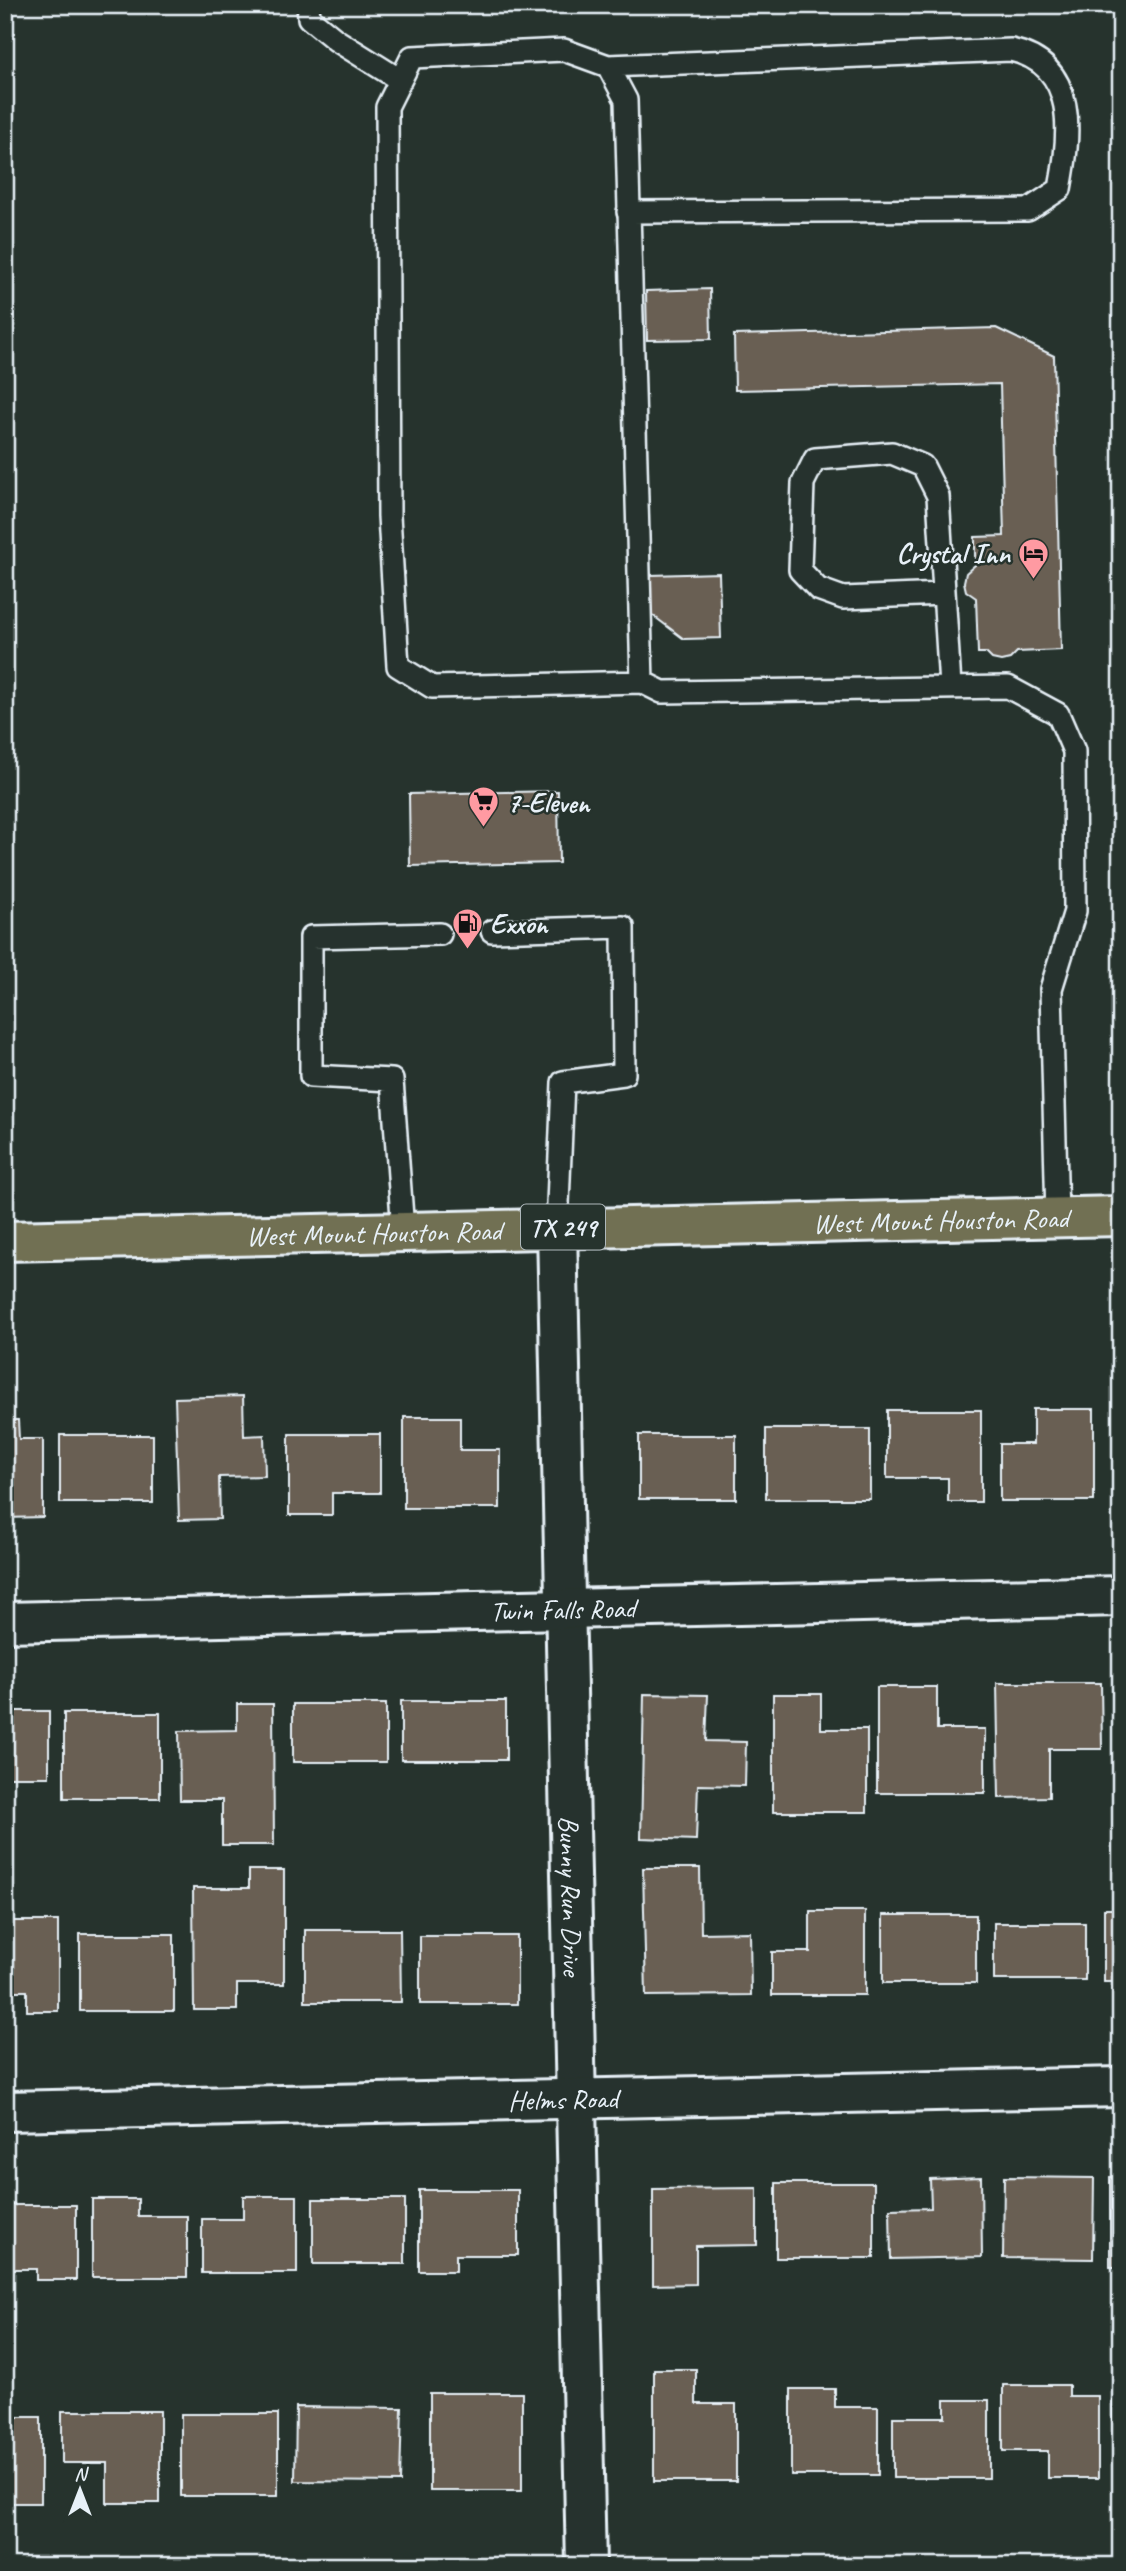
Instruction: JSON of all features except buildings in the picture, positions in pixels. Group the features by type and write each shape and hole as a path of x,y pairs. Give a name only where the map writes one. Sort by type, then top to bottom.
{"main road":[{"name":"West Mount Houston Road","path":"5,1241 1121,1216"}],"street":[{"name":"Bunny Run Drive","path":"557,1227 586,2566"},
{"name":"Twin Falls Road","path":"5,1622 1121,1596"},
{"name":"Helms Road","path":"5,2111 1121,2087"}],"lane":[{"path":"308,5 309,18 336,40 400,79"},
{"path":"628,212 1028,210 1060,189 1067,156 1067,101 1052,74 1032,55 1011,50 608,66 564,50 412,57 387,107 389,516 398,666 432,687 642,682 662,692 1008,687 1058,715 1074,751 1075,911 1051,989 1057,1217"},
{"path":"608,66 626,100 642,682"},
{"path":"944,594 842,598 818,589 800,570 803,483 815,459 892,453 923,466 938,496 950,686"},
{"path":"492,931 623,927 624,1074 563,1082 557,1227"},
{"path":"403,1231 392,1080 311,1076 311,937 440,933"}],"place":[{"name":"Crystal Inn","path":"1033,580"},
{"name":"7-Eleven","path":"484,829"},
{"name":"Exxon","path":"467,950"}]}
